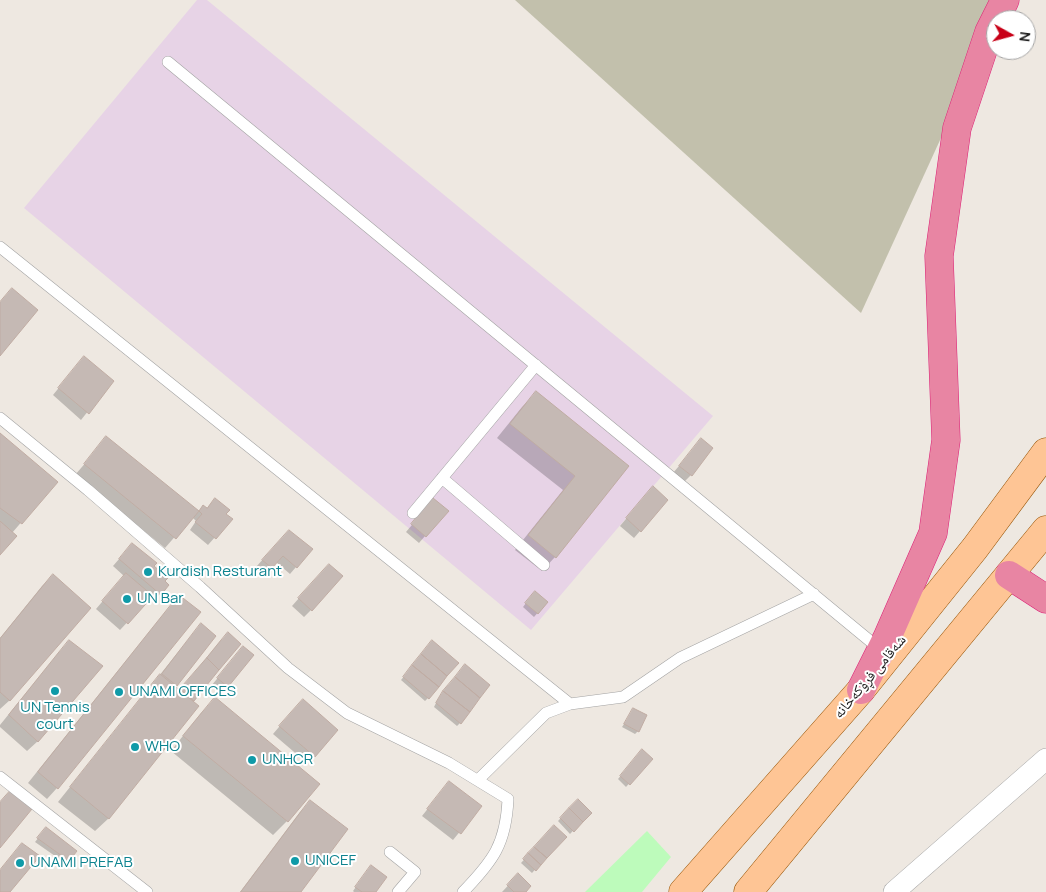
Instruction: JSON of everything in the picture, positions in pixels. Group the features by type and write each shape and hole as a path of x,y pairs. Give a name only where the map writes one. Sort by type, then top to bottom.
{"highway":[{"path":"861,690 881,650 933,532 946,440 939,256 957,128 989,32 1005,0"},
{"path":"1009,575 1046,599"}],"main road":[{"name":"شەقامی فڕۆکەخانە","path":"683,892 861,690 975,548 1046,452"},
{"path":"748,892 1046,530"},
{"path":"975,548 1009,575"}],"street":[{"path":"894,892 1046,759"}],"lane":[{"path":"168,62 881,650"},
{"path":"0,247 570,704"},
{"path":"414,513 536,365"},
{"path":"0,418 88,490 200,587 288,668 347,713 449,763 508,799 507,819 495,856 482,873 463,892"},
{"path":"442,478 544,565"},
{"path":"478,780 546,713 570,704 623,697 680,658 814,594"},
{"path":"0,777 146,892"},
{"path":"390,852 415,872 398,892"}],"shaded area":[{"path":"197,0 207,0 713,416 531,630 24,208"},
{"path":"515,0 1004,0 999,10 986,10 986,39 861,313"}],"green space":[{"path":"647,831 671,857 642,892 585,892"}],"building":[{"path":"12,288 38,310 0,356 0,302"},
{"path":"84,356 114,381 89,414 58,388"},
{"path":"536,391 629,466 556,558 528,535 575,476 510,424"},
{"path":"0,433 58,482 22,524 0,508"},
{"path":"106,436 199,511 176,539 84,464"},
{"path":"701,438 713,448 692,476 679,466"},
{"path":"653,486 668,500 641,532 626,518"},
{"path":"215,498 230,510 226,514 233,519 216,539 195,522 202,514 199,511 203,505 207,508"},
{"path":"433,498 449,511 426,537 411,524"},
{"path":"0,521 17,536 0,555"},
{"path":"289,530 313,549 297,568 283,556 272,568 262,560"},
{"name":"Kurdish Resturant","path":"132,543 157,563 154,566 168,578 165,581 169,585 161,595 119,559"},
{"path":"329,564 343,576 312,611 298,598"},
{"name":"UN Bar","path":"126,573 153,596 128,624 102,601"},
{"path":"53,574 91,608 10,701 0,692 0,639"},
{"path":"535,591 548,602 538,614 525,603"},
{"name":"UNAMI OFFICES","path":"179,595 201,612 58,789 38,772"},
{"path":"201,623 216,636 177,686 162,674"},
{"path":"228,632 241,644 219,670 207,658"},
{"name":"UN Tennis court","path":"69,640 103,666 38,742 9,715"},
{"path":"432,640 459,663 447,676 421,654"},
{"path":"243,646 254,655 228,687 217,678"},
{"path":"421,654 447,676 439,687 412,665"},
{"path":"207,658 219,670 194,701 180,689"},
{"path":"465,664 490,685 480,698 455,677"},
{"path":"412,665 439,687 429,699 403,677"},
{"name":"WHO","path":"160,674 199,706 109,819 70,787"},
{"path":"455,677 480,698 470,712 443,691"},
{"path":"443,691 470,712 461,724 436,703"},
{"name":"UNHCR","path":"215,697 320,784 288,822 183,736"},
{"path":"303,699 338,730 315,757 279,726"},
{"path":"633,708 647,715 639,732 624,724"},
{"path":"642,749 653,759 630,785 620,776"},
{"path":"449,781 482,806 461,834 427,809"},
{"path":"10,791 32,809 0,848 0,802"},
{"path":"578,799 592,813 583,822 569,808"},
{"name":"UNICEF","path":"310,800 348,829 301,892 241,892"},
{"path":"569,808 583,822 574,832 560,818"},
{"path":"554,825 567,837 547,858 534,847"},
{"path":"46,827 77,851 69,861 37,838"},
{"name":"UNAMI PREFAB","path":"22,843 40,856 10,892 0,892 0,870"},
{"path":"534,847 547,858 541,865 528,853"},
{"path":"528,853 541,865 536,871 523,859"},
{"path":"371,865 387,877 376,892 362,892 355,887"},
{"path":"518,873 531,886 526,892 514,892 507,885"}],"place":[{"name":"Kurdish Resturant","path":"148,572"},
{"name":"UN Bar","path":"127,599"},
{"name":"UN Tennis court","path":"55,691"},
{"name":"UNAMI OFFICES","path":"119,692"},
{"name":"WHO","path":"135,747"},
{"name":"UNHCR","path":"252,760"},
{"name":"UNICEF","path":"295,861"},
{"name":"UNAMI PREFAB","path":"20,863"}]}
